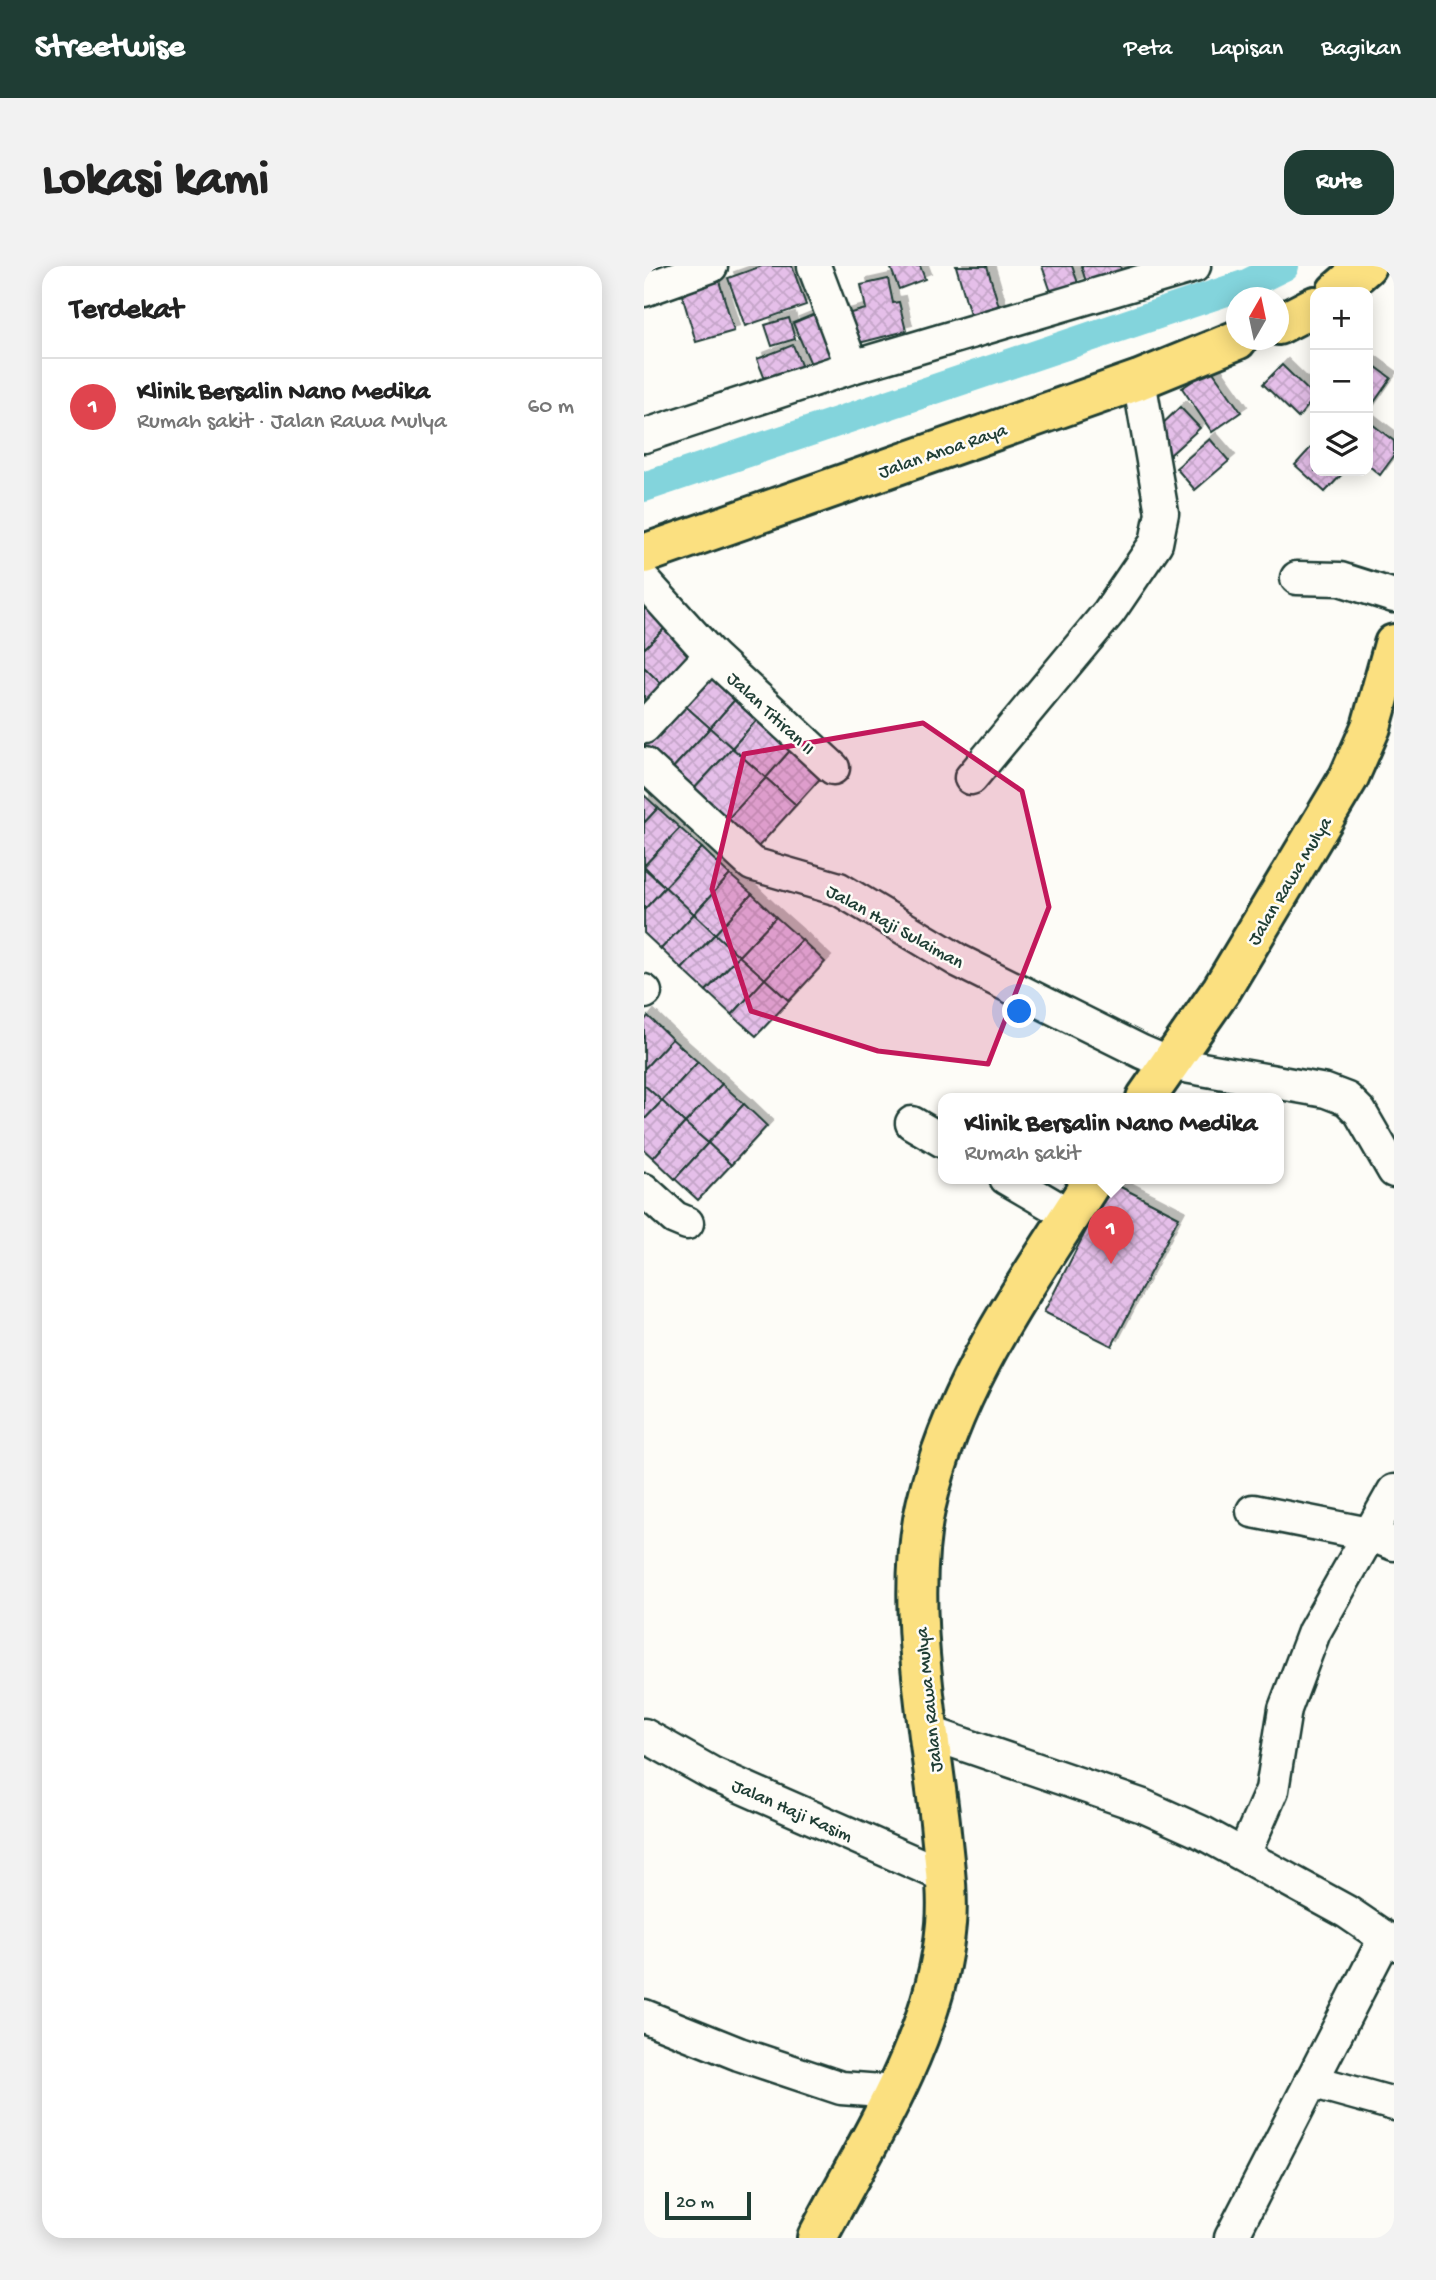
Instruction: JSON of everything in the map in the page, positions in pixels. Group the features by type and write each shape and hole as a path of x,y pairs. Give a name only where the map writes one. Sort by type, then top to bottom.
{"main road":[{"path":"1342,287 1366,266"},
{"path":"1289,320 1310,309"},
{"name":"Jalan Anoa Raya","path":"644,554 1139,380 1226,344"},
{"name":"Jalan Rawa Mulya","path":"1149,1093 1222,989 1349,777 1371,727 1394,644"},
{"name":"Jalan Rawa Mulya","path":"817,2238 895,2092 926,2019 938,1978 946,1923 945,1876 919,1615 918,1560 926,1505 951,1424 975,1368 1090,1184"}],"street":[{"path":"644,290 678,272 711,266"},
{"path":"814,266 852,366"},
{"path":"644,436 852,366 1194,266"},
{"path":"971,778 1109,612 1156,543 1162,513 1139,380"},
{"path":"1297,578 1340,579 1394,596"},
{"name":"Jalan Titiran II","path":"644,582 711,655 833,768"},
{"name":"Jalan Titiran II","path":"644,727 711,655"},
{"name":"Jalan Haji Sulaiman","path":"644,764 752,864 839,889 959,961 1168,1063 1326,1091 1347,1099 1360,1112 1394,1171"},
{"path":"912,1123 938,1138"},
{"path":"1016,1184 1071,1216"},
{"path":"644,1190 675,1218 687,1223"},
{"path":"1244,1854 1272,1790 1285,1709 1314,1632 1382,1539 1394,1491"},
{"path":"1254,1511 1382,1539"},
{"path":"930,1733 1143,1806 1244,1854 1347,1912 1389,1941 1311,2081 1231,2238"},
{"name":"Jalan Haji Kasim","path":"644,1735 713,1774 945,1876"},
{"path":"644,2016 739,2054 841,2088 895,2092"},
{"path":"1311,2081 1394,2104"}],"highlighted area":[{"path":"923,723 1022,791 1049,907 988,1064 878,1051 751,1011 712,889 744,754"}],"building":[{"path":"762,266 792,266 806,305 745,326 728,278"},
{"path":"890,266 920,266 925,279 899,289"},
{"path":"956,266 987,266 1001,313 972,321"},
{"path":"1042,266 1072,266 1078,283 1051,292"},
{"path":"1081,266 1120,266 1124,280 1089,291"},
{"path":"717,274 734,331 696,342 679,285"},
{"path":"888,279 893,303 899,302 906,331 851,345 843,315 866,309 861,285"},
{"path":"817,313 837,361 814,371 793,323"},
{"path":"789,318 795,339 772,346 765,325"},
{"path":"793,345 804,373 768,387 757,359"},
{"path":"1282,365 1310,392 1310,403 1298,418 1263,384"},
{"path":"1373,365 1391,378 1373,404"},
{"path":"1211,369 1241,412 1212,432 1182,388"},
{"path":"1180,407 1200,428 1170,455 1151,435"},
{"path":"1373,425 1394,441 1394,456 1380,475 1373,469"},
{"path":"1210,439 1229,461 1195,490 1176,468"},
{"path":"1310,448 1310,476 1340,476 1325,492 1295,465"},
{"path":"644,606 666,627 644,649"},
{"path":"666,627 692,652 661,684 644,667 644,649"},
{"path":"644,667 661,684 644,702"},
{"path":"712,669 740,694 710,728 682,703"},
{"path":"740,694 762,714 732,748 710,728"},
{"path":"682,703 710,728 671,770 644,745"},
{"path":"762,714 796,744 766,778 732,748"},
{"path":"710,728 732,748 693,790 671,770"},
{"path":"796,744 826,772 796,805 766,778"},
{"path":"732,748 766,778 727,820 693,790"},
{"path":"766,778 796,805 757,848 727,820"},
{"path":"644,795 658,808 644,823"},
{"path":"658,808 680,828 644,866 644,823"},
{"path":"680,828 702,848 665,887 644,866"},
{"path":"702,848 730,875 694,914 665,887"},
{"path":"644,868 665,887 644,910"},
{"path":"730,875 752,894 715,934 694,914"},
{"path":"665,887 694,914 661,949 644,933 644,910"},
{"path":"752,894 776,917 739,956 715,934"},
{"path":"694,914 715,934 682,969 661,949"},
{"path":"776,917 802,940 765,979 739,956"},
{"path":"715,934 739,956 706,991 682,969"},
{"path":"802,940 825,962 789,1001 765,979"},
{"path":"739,956 765,979 732,1015 706,991"},
{"path":"765,979 789,1001 756,1036 732,1015"},
{"path":"648,1016 672,1039 644,1069 644,1021"},
{"path":"672,1039 698,1062 662,1101 644,1085 644,1069"},
{"path":"698,1062 722,1084 685,1123 662,1101"},
{"path":"722,1084 744,1104 708,1143 685,1123"},
{"path":"644,1085 662,1101 644,1120"},
{"path":"662,1101 685,1123 653,1158 644,1150 644,1120"},
{"path":"744,1104 767,1126 731,1165 708,1143"},
{"path":"685,1123 708,1143 675,1179 653,1158"},
{"path":"708,1143 731,1165 698,1200 675,1179"},
{"path":"1110,1184 1115,1184 1179,1217 1112,1346 1044,1312"}],"waterway":[{"path":"644,487 1247,284 1284,266"}],"place":[{"name":"Klinik Bersalin Nano Medika","path":"1111,1264"}]}
